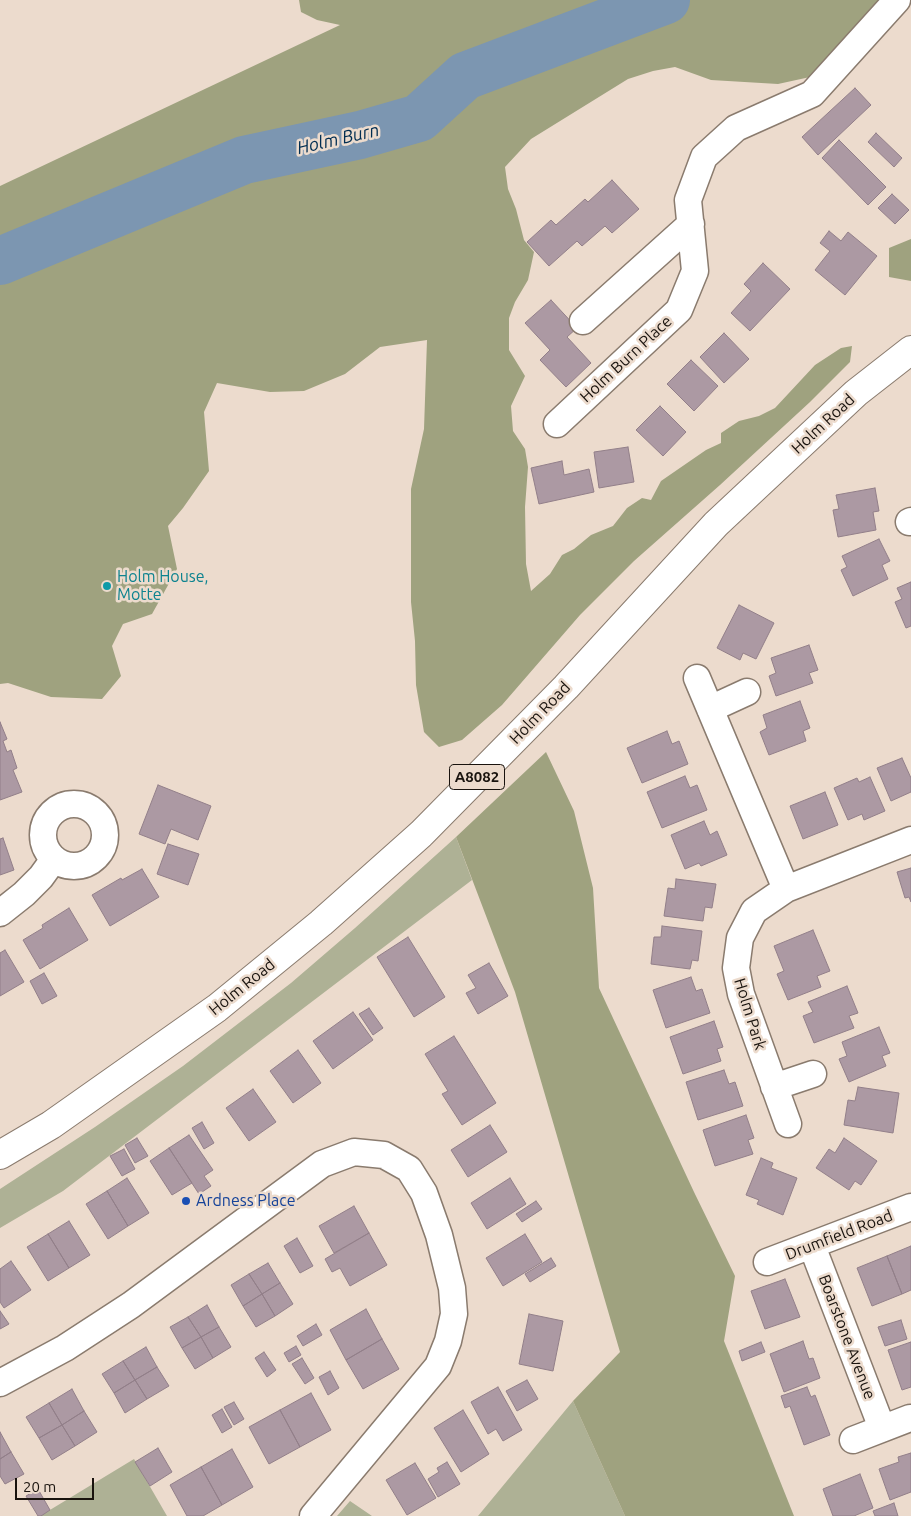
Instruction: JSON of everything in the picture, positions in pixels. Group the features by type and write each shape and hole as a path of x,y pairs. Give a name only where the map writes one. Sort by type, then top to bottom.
{"main road":[{"name":"Holm Road","path":"0,1155 51,1125 217,1008 321,923 421,834 566,687 716,524 856,393 911,350"}],"street":[{"name":"Holm Burn Place","path":"557,424 678,310 695,271 688,200 704,157 736,128 812,94 897,0"},
{"path":"583,322 690,224"},
{"path":"697,678 786,889"},
{"path":"710,709 748,692"},
{"name":"Holm Park","path":"788,1124 741,994 736,968 740,938 754,911 786,889 911,840"},
{"path":"0,913 24,894 41,877 54,859"},
{"path":"774,1087 813,1074"},
{"path":"0,1383 65,1348 131,1305 322,1164 354,1152 384,1155 409,1169 424,1193 439,1235 448,1270 452,1288 454,1314 448,1341 438,1366 312,1516"},
{"name":"Drumfield Road","path":"767,1262 911,1207"},
{"name":"Boarstone Avenue","path":"812,1246 882,1428"},
{"path":"853,1440 910,1418"}],"green space":[{"path":"299,0 879,0 870,9 861,40 810,77 778,84 711,80 675,67 653,71 628,79 531,139 505,167 508,189 516,209 524,240 534,252 528,280 515,302 509,318 509,350 525,376 511,406 513,431 525,449 528,467 525,507 526,564 531,591 550,574 562,555 574,549 591,535 613,526 627,508 642,498 651,500 661,481 706,450 721,443 721,433 739,421 759,416 775,408 815,365 841,348 852,346 850,362 810,402 720,485 634,561 580,615 502,705 462,740 439,747 424,732 416,685 415,641 411,602 411,489 424,429 427,340 380,347 345,374 304,391 270,392 217,383 204,412 209,471 168,526 177,569 152,614 123,624 112,646 121,676 102,699 51,697 8,683 0,684 0,186 340,25 317,20 301,12"},
{"path":"911,239 911,281 889,277 889,248"},
{"path":"546,752 574,811 593,888 599,988 735,1276 724,1341 794,1516 625,1516 573,1401 620,1352 515,992 456,837"},
{"path":"456,837 472,880 63,1191 0,1228 0,1189 95,1127 183,1066 291,983"},
{"path":"573,1401 625,1516 478,1516"},
{"path":"134,1459 167,1516 40,1516"},
{"path":"350,1501 372,1516 337,1516"}],"building":[{"path":"855,88 871,105 818,155 802,137"},
{"path":"876,133 902,158 894,167 868,142"},
{"path":"839,140 886,187 868,205 822,158"},
{"path":"612,180 639,209 612,233 605,226 582,246 577,241 549,266 527,242 551,220 556,225 585,199 588,202"},
{"path":"892,194 909,210 895,224 878,208"},
{"path":"829,231 841,241 848,232 877,256 845,295 815,270 830,251 820,243"},
{"path":"763,263 790,289 750,331 731,313 751,291 744,284"},
{"path":"551,300 577,328 567,337 591,363 566,387 540,360 550,350 525,323"},
{"path":"724,333 749,359 724,383 700,357"},
{"path":"691,360 718,386 694,411 667,384"},
{"path":"660,406 686,432 663,456 636,430"},
{"path":"628,447 634,482 599,488 594,452"},
{"path":"562,461 564,475 589,469 594,492 539,504 531,468"},
{"path":"875,488 879,511 873,512 876,530 838,537 833,510 839,509 836,495"},
{"path":"879,539 890,561 882,565 888,579 853,596 841,570 847,567 842,556"},
{"path":"911,582 911,626 906,628 895,602 902,599 897,588"},
{"path":"739,605 774,623 756,659 743,653 740,660 717,648"},
{"path":"809,645 818,670 809,673 813,683 776,696 769,676 776,673 771,658"},
{"path":"800,701 810,728 803,731 806,741 769,755 760,732 767,728 763,715"},
{"path":"0,722 7,739 3,741 7,752 11,750 17,768 13,770 22,792 0,800"},
{"path":"667,731 672,744 679,741 688,764 642,783 627,748"},
{"path":"902,758 911,778 911,792 891,801 877,768"},
{"path":"685,776 690,788 697,785 707,810 662,828 647,792"},
{"path":"870,777 885,811 864,820 862,814 848,820 834,788 857,778 859,782"},
{"path":"158,785 211,806 198,840 171,829 165,844 139,834"},
{"path":"825,792 838,825 803,839 790,806"},
{"path":"704,821 710,835 717,831 727,855 701,866 699,863 685,869 671,835"},
{"path":"3,838 14,870 0,875 0,839"},
{"path":"168,844 199,854 188,885 157,874"},
{"path":"911,868 911,902 909,897 905,898 897,872"},
{"path":"142,869 159,897 110,926 92,895 121,878 122,880"},
{"path":"676,879 716,884 712,908 705,907 703,921 664,916 668,888 675,889"},
{"path":"69,908 88,940 40,969 23,940 43,928 42,925"},
{"path":"662,926 702,931 698,961 692,960 690,969 651,964 654,937 661,937"},
{"path":"813,930 830,971 817,976 821,987 788,1000 777,974 784,971 774,946"},
{"path":"408,937 445,997 414,1017 377,957"},
{"path":"5,950 24,982 0,996 0,953"},
{"path":"489,963 508,996 478,1014 466,993 476,988 468,975"},
{"path":"44,973 57,996 42,1004 30,981"},
{"path":"691,977 696,991 702,989 710,1013 666,1028 653,990"},
{"path":"847,986 858,1013 849,1016 854,1028 814,1043 803,1016 813,1012 808,1002"},
{"path":"369,1008 383,1028 373,1035 359,1014"},
{"path":"353,1012 373,1040 333,1069 313,1041"},
{"path":"714,1021 723,1047 717,1049 721,1061 683,1074 670,1037"},
{"path":"879,1027 890,1053 882,1056 886,1066 849,1082 839,1059 847,1056 842,1042"},
{"path":"454,1036 496,1103 462,1125 442,1094 448,1091 425,1054"},
{"path":"298,1050 321,1083 293,1103 270,1071"},
{"path":"724,1070 729,1084 735,1082 743,1106 698,1120 686,1082"},
{"path":"858,1087 899,1093 893,1133 844,1125 848,1100 855,1101"},
{"path":"253,1089 276,1122 249,1141 226,1108"},
{"path":"746,1115 754,1138 748,1140 753,1154 715,1166 703,1130"},
{"path":"202,1122 214,1143 204,1149 192,1128"},
{"path":"490,1125 507,1152 468,1177 451,1150"},
{"path":"189,1135 213,1170 204,1176 211,1186 199,1194 169,1148"},
{"path":"137,1138 148,1156 135,1163 125,1145"},
{"path":"844,1138 877,1161 861,1185 855,1181 849,1190 816,1168 829,1149 835,1153"},
{"path":"169,1148 192,1183 172,1195 150,1161"},
{"path":"124,1149 135,1169 122,1176 110,1156"},
{"path":"761,1158 773,1163 771,1168 797,1178 783,1215 757,1204 759,1200 746,1195"},
{"path":"127,1178 149,1213 128,1226 107,1191"},
{"path":"510,1178 526,1204 487,1229 471,1203"},
{"path":"107,1191 128,1226 108,1239 86,1204"},
{"path":"536,1201 542,1209 522,1222 516,1214"},
{"path":"354,1206 369,1233 334,1253 319,1226"},
{"path":"69,1221 90,1255 69,1268 48,1234"},
{"path":"369,1233 387,1265 350,1286 340,1268 332,1272 325,1259"},
{"path":"48,1234 69,1268 48,1281 27,1247"},
{"path":"525,1234 542,1262 503,1286 486,1258"},
{"path":"297,1238 313,1266 300,1273 284,1246"},
{"path":"911,1246 911,1290 902,1294 887,1256"},
{"path":"887,1256 902,1294 872,1306 857,1268"},
{"path":"551,1258 556,1266 530,1282 525,1274"},
{"path":"11,1261 31,1290 4,1308 0,1302 0,1269"},
{"path":"268,1263 280,1283 262,1294 249,1274"},
{"path":"249,1274 262,1294 243,1306 231,1285"},
{"path":"785,1279 800,1317 765,1329 751,1291"},
{"path":"280,1283 293,1304 275,1316 262,1294"},
{"path":"262,1294 275,1316 256,1327 243,1306"},
{"path":"207,1305 219,1327 201,1337 188,1317"},
{"path":"366,1309 382,1339 346,1360 330,1330"},
{"path":"0,1311 9,1324 0,1329"},
{"path":"529,1314 563,1321 553,1371 519,1364"},
{"path":"188,1317 201,1337 182,1348 170,1327"},
{"path":"901,1320 907,1339 885,1346 878,1327"},
{"path":"316,1324 322,1335 303,1346 297,1336"},
{"path":"219,1327 231,1347 213,1358 201,1337"},
{"path":"201,1337 213,1358 195,1369 182,1348"},
{"path":"382,1339 399,1369 363,1389 346,1360"},
{"path":"803,1341 809,1359 813,1358 820,1378 784,1392 770,1354"},
{"path":"761,1342 765,1352 742,1361 739,1351"},
{"path":"911,1342 911,1387 902,1390 888,1350"},
{"path":"296,1346 301,1355 289,1362 284,1353"},
{"path":"146,1347 157,1367 135,1380 123,1361"},
{"path":"264,1352 276,1370 267,1377 255,1358"},
{"path":"302,1358 314,1378 305,1384 292,1364"},
{"path":"123,1361 135,1380 114,1393 102,1374"},
{"path":"157,1367 169,1386 147,1399 135,1380"},
{"path":"330,1371 339,1388 328,1395 319,1377"},
{"path":"135,1380 147,1399 125,1413 114,1393"},
{"path":"527,1380 538,1399 517,1411 506,1391"},
{"path":"498,1387 522,1430 503,1441 496,1429 488,1434 471,1402"},
{"path":"807,1387 811,1397 815,1395 830,1435 804,1445 790,1406 785,1408 781,1396"},
{"path":"72,1389 84,1411 62,1425 49,1403"},
{"path":"311,1393 331,1430 300,1447 280,1410"},
{"path":"234,1402 244,1419 234,1425 224,1407"},
{"path":"49,1403 62,1425 39,1438 26,1417"},
{"path":"222,1409 232,1427 222,1433 212,1415"},
{"path":"280,1410 300,1447 269,1464 249,1427"},
{"path":"463,1410 489,1454 461,1472 434,1428"},
{"path":"84,1411 97,1432 75,1446 62,1425"},
{"path":"62,1425 75,1446 52,1460 39,1438"},
{"path":"0,1432 11,1452 0,1459"},
{"path":"158,1448 172,1472 150,1486 135,1462"},
{"path":"232,1449 253,1487 222,1505 201,1467"},
{"path":"11,1452 24,1474 5,1484 0,1476 0,1459"},
{"path":"911,1453 911,1492 890,1500 879,1469 899,1462 898,1457"},
{"path":"447,1462 460,1484 438,1497 428,1479 439,1472 437,1468"},
{"path":"415,1463 436,1498 407,1515 386,1480"},
{"path":"201,1467 222,1505 203,1516 187,1516 170,1485"},
{"path":"860,1474 873,1508 854,1516 833,1516 823,1489"},
{"path":"38,1489 50,1510 41,1516 38,1516 26,1496"},
{"path":"894,1503 898,1516 875,1516 873,1511"}],"waterway":[{"name":"Holm Burn","path":"0,261 244,160 360,135 419,118 465,76 666,0"}],"place":[{"name":"Holm House, Motte","path":"107,586"},
{"name":"Ardness Place","path":"186,1201"}]}
